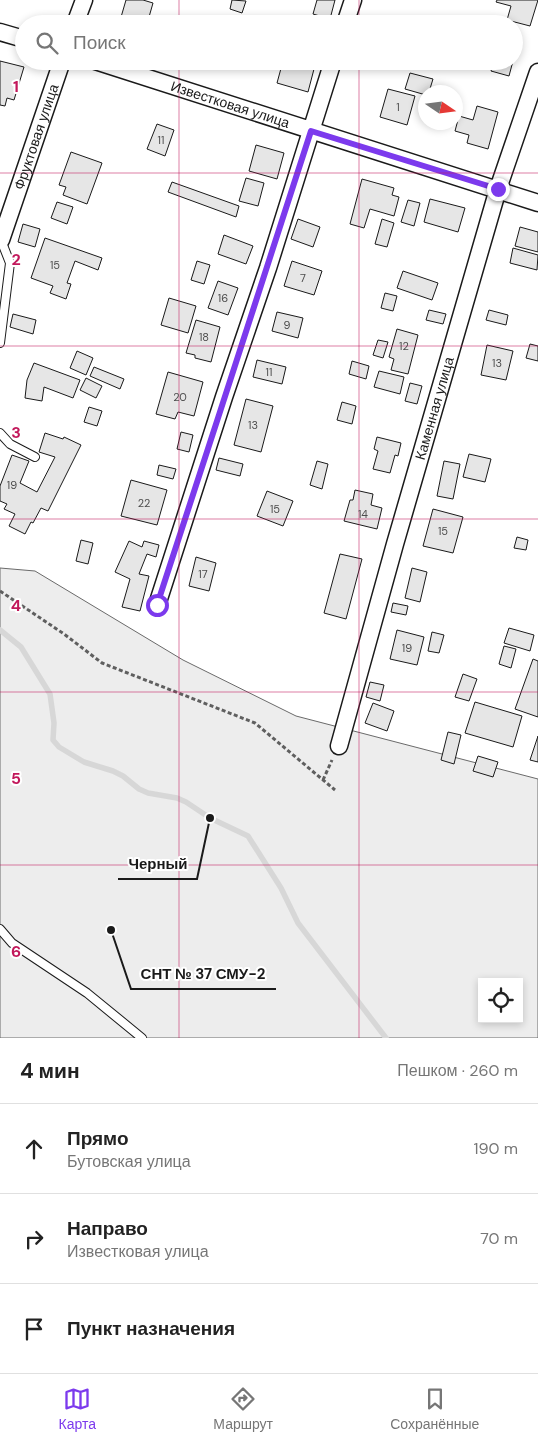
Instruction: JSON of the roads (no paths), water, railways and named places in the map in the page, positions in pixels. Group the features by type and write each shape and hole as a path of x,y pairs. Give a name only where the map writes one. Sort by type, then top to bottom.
{"street":[{"path":"78,15 84,0"},
{"path":"348,15 353,0"},
{"path":"0,32 15,36"},
{"name":"Фруктовая улица","path":"1,240 4,220 59,70"},
{"name":"Известковая улица","path":"123,70 538,203"},
{"path":"157,605 268,268 330,70"},
{"name":"Каменная улица","path":"339,746 395,544 498,189 538,72"}],"lane":[{"path":"0,343 10,263 1,240"},
{"path":"0,433 10,444 35,457"},
{"path":"0,929 12,943 87,993 142,1038"}],"waterway":[{"path":"0,630 21,647 50,694 54,723 53,740 59,747 84,762 123,776 139,789 148,793 177,798 186,802 210,818 248,836 281,888 298,923 386,1038"}],"place":[{"name":"Черный","path":"210,818"},
{"name":"СНТ № 37 СМУ-2","path":"111,930"}]}
